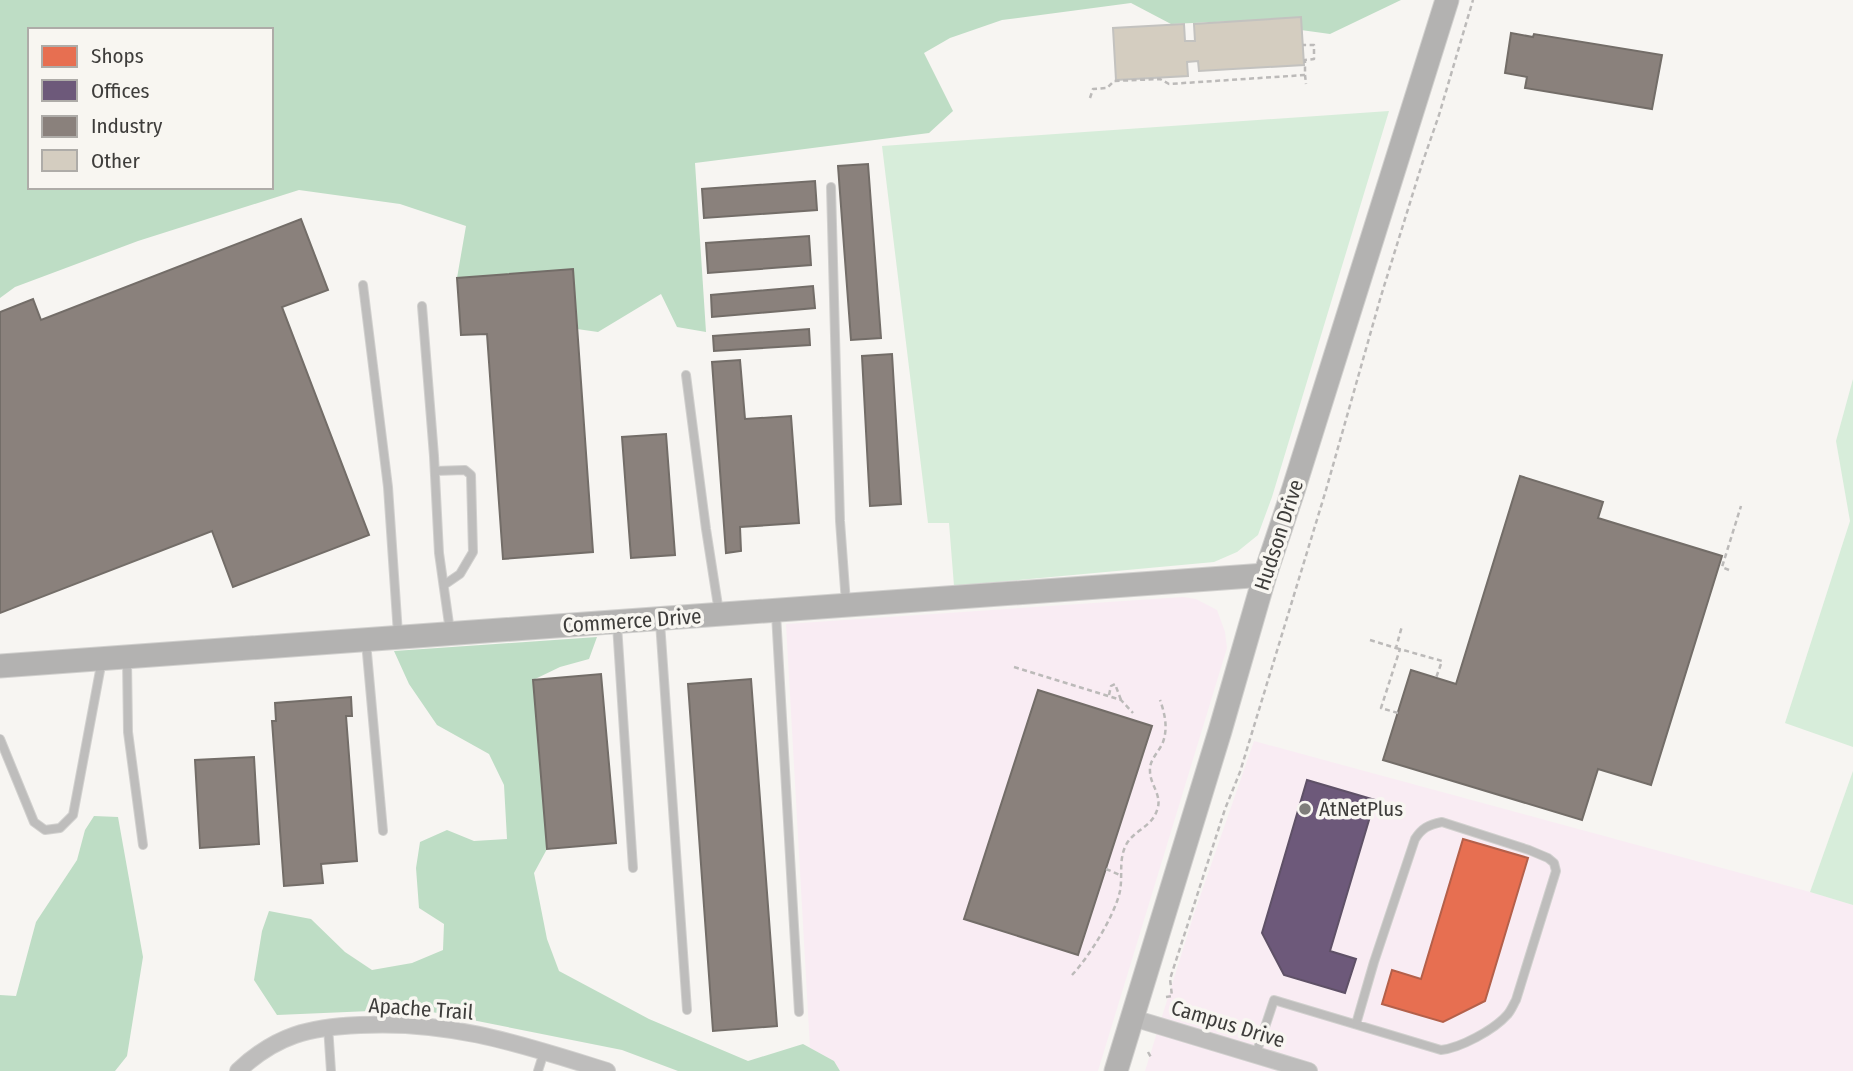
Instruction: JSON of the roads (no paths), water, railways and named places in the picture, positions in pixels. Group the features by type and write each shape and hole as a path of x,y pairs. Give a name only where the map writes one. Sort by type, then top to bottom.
{"street":[{"name":"Hudson Drive","path":"1116,1071 1265,575 1447,0"},
{"name":"Commerce Drive","path":"0,666 1265,575"},
{"name":"Campus Drive","path":"1133,1017 1309,1071"},
{"name":"Apache Trail","path":"238,1071 276,1042 309,1030 328,1026 375,1024 421,1025 479,1034 607,1071"}],"lane":[{"path":"831,187 840,507 846,606"},
{"path":"363,285 388,487 398,637"},
{"path":"422,306 439,553 451,634"},
{"path":"686,375 719,615"},
{"path":"435,471 465,470 471,475 473,552 460,574 444,585"},
{"path":"776,611 799,1012"},
{"path":"660,619 687,1010"},
{"path":"617,622 633,868"},
{"path":"366,639 383,831"},
{"path":"127,657 128,732 143,845"},
{"path":"0,739 34,822 45,830 60,828 74,815 102,659"},
{"path":"1255,1054 1274,1000 1441,1049 1463,1044 1499,1023 1510,1013 1516,1000 1556,871 1554,863 1529,850 1442,822 1430,824 1421,830 1415,839 1356,1024"},
{"path":"328,1026 331,1071"},
{"path":"538,1071 544,1052"}],"place":[{"name":"AtNetPlus","path":"1305,809"}]}
